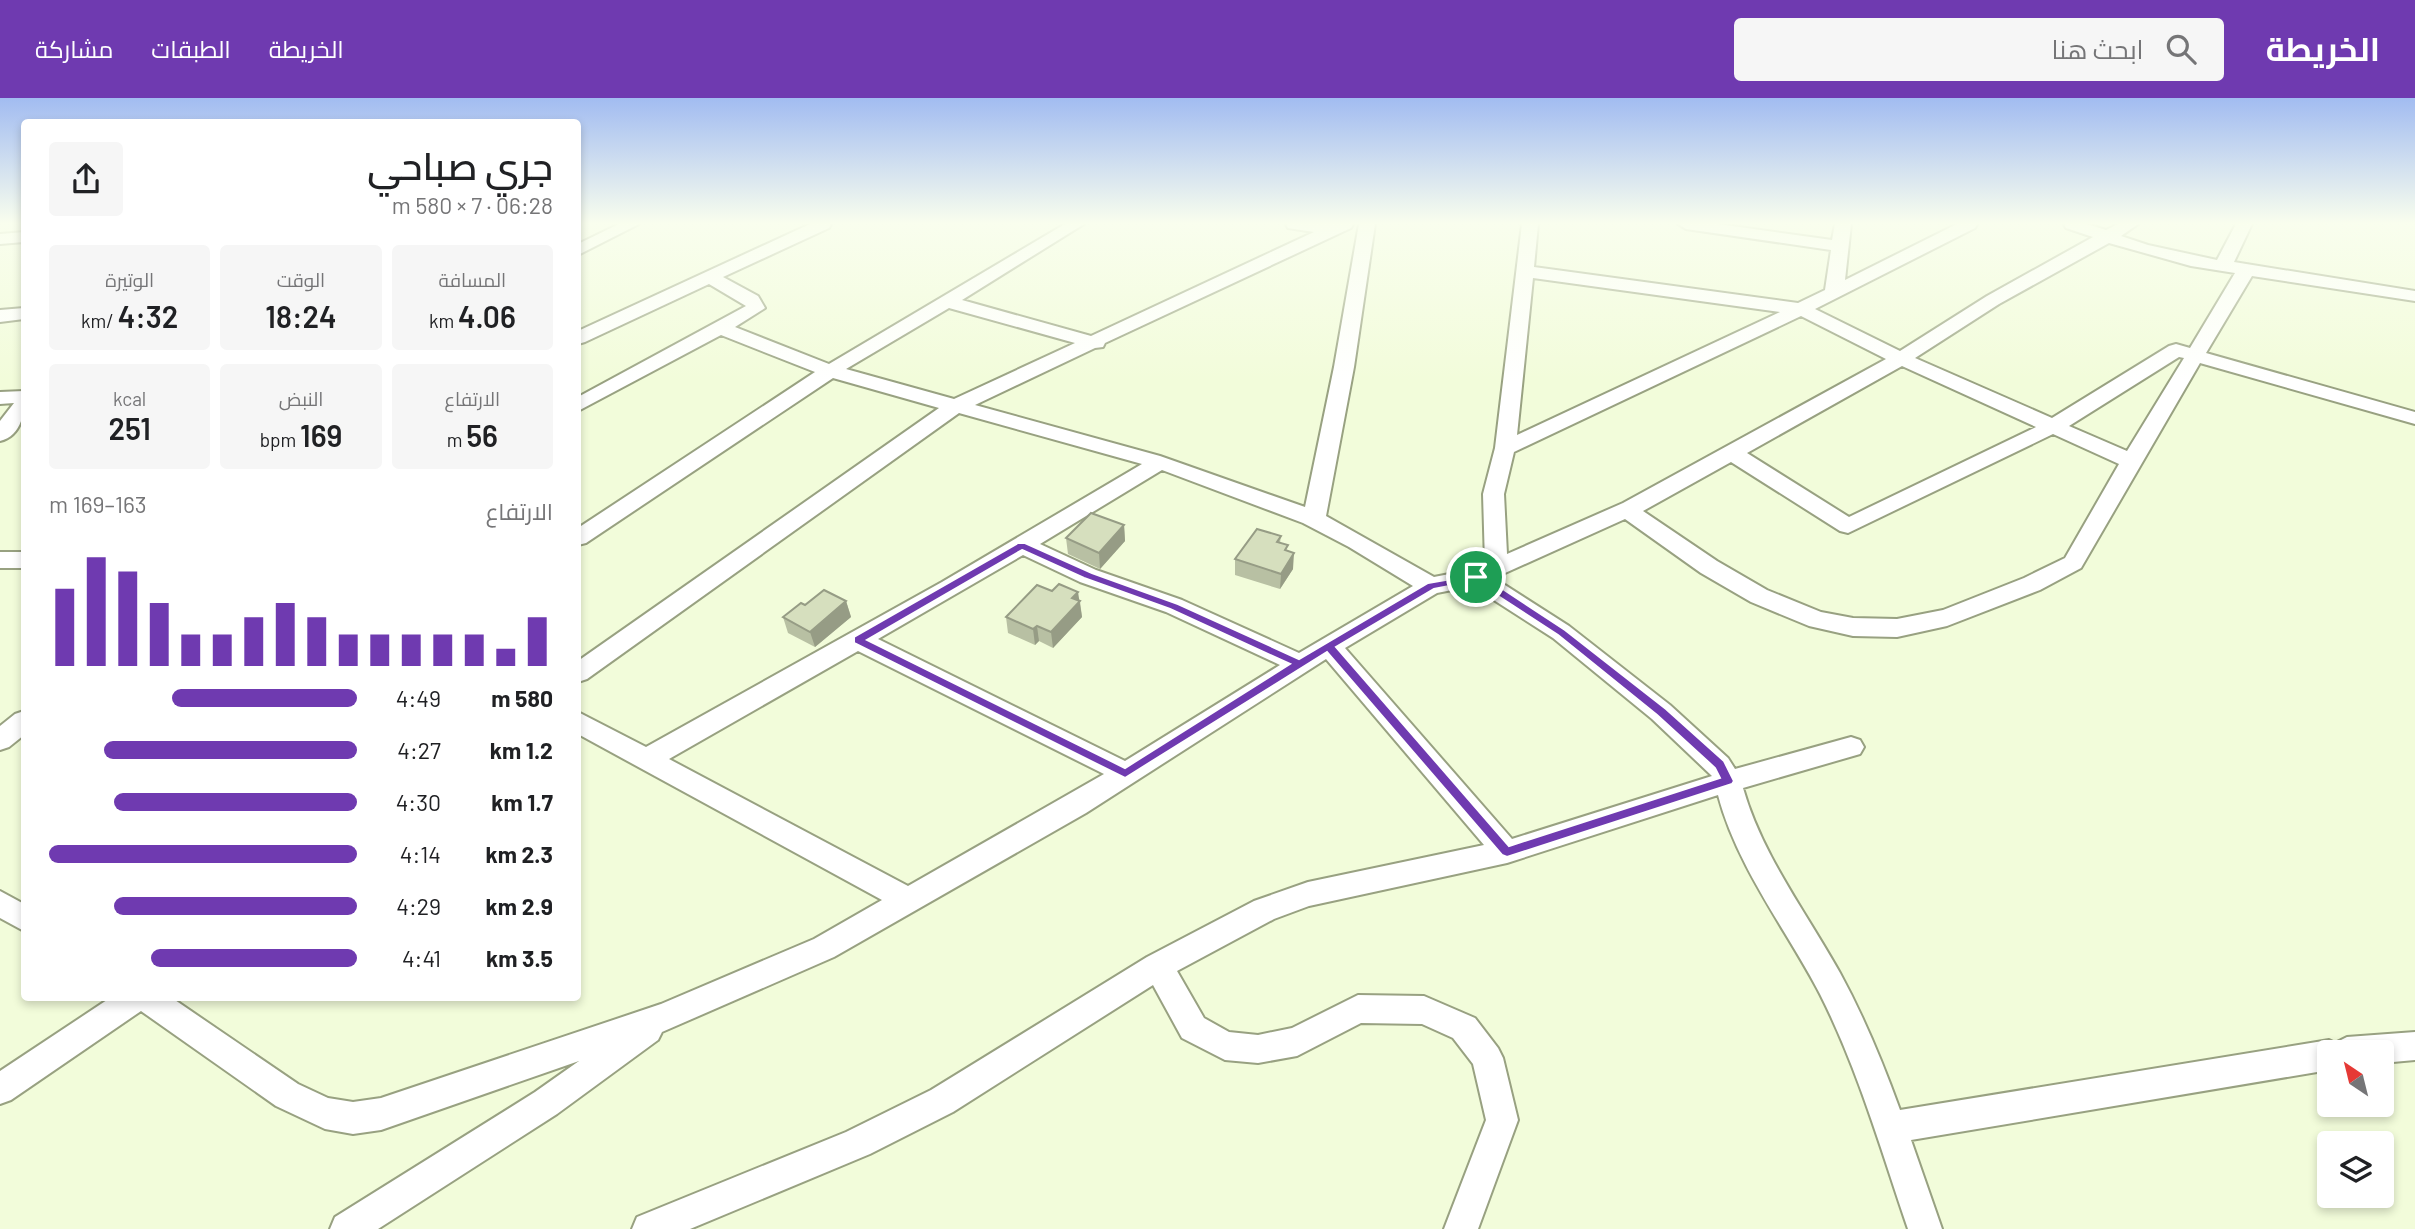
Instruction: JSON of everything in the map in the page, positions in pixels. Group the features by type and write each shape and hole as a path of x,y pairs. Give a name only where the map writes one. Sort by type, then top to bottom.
{"street":[{"path":"581,337 709,277 756,303 754,312 581,403"},
{"path":"581,536 830,371 986,277"},
{"path":"581,671 954,407 1234,277"},
{"path":"1314,519 1358,277"},
{"path":"1487,572 1494,479 1505,448 1523,277"},
{"path":"1566,277 1801,309 1901,359 2131,461"},
{"path":"1834,292 1836,277"},
{"path":"1505,448 1864,277"},
{"path":"152,1001 287,1095 325,1113 353,1118 381,1114 667,1016 824,948 1125,774 1329,646 1431,586 1487,572 1627,510 1901,359 2032,277"},
{"path":"1627,510 1709,567 1759,596 1817,620 1853,627 1898,628 1947,618 2032,584 2073,563 2193,355 2242,277"},
{"path":"2289,277 2415,296"},
{"path":"946,301 1096,343"},
{"path":"0,316 21,314"},
{"path":"722,328 774,352 830,371 1159,463 1314,519 1431,586"},
{"path":"1732,453 1848,526 2052,427 2176,350 2415,418"},
{"path":"0,398 21,397"},
{"path":"0,435 21,408"},
{"path":"646,760 858,640 1159,463"},
{"path":"1022,545 1088,576 1174,606 1300,664"},
{"path":"0,560 21,560"},
{"path":"1487,572 1661,712 1719,765 1728,781 1738,818 1760,863 1830,984 1864,1053 1925,1229"},
{"path":"858,640 1125,774"},
{"path":"1329,646 1507,852"},
{"path":"0,740 21,723"},
{"path":"581,724 909,901"},
{"path":"649,1229 846,1148 942,1101 1158,966 1264,910 1308,894 1507,852 1728,781 1794,765 1851,747"},
{"path":"0,903 21,917"},
{"path":"1158,966 1194,1028 1224,1046 1258,1049 1297,1042 1358,1009 1424,1010 1464,1028 1487,1058 1502,1120 1461,1229"},
{"path":"0,1089 131,1001"},
{"path":"347,1229 546,1103 667,1016"},
{"path":"2394,1048 2415,1046"},
{"path":"1889,1128 2317,1057"}],"building":[{"path":"1091,513 1124,525 1099,553 1066,538"},
{"path":"1257,529 1281,536 1277,542 1288,545 1285,550 1294,553 1281,574 1235,559"},
{"path":"1059,584 1078,592 1072,598 1080,601 1051,632 1037,626 1033,629 1006,617 1037,585 1052,591"},
{"path":"824,590 846,601 810,632 783,617 801,603 805,605"}],"route":[{"path":"1476,577 1431,586 1376,617 1329,646 1300,664 1174,606 1088,576 1022,545 858,640 1125,774 1329,646 1507,852 1728,781 1719,765 1699,744 1661,712 1562,632 1476,577"}]}
